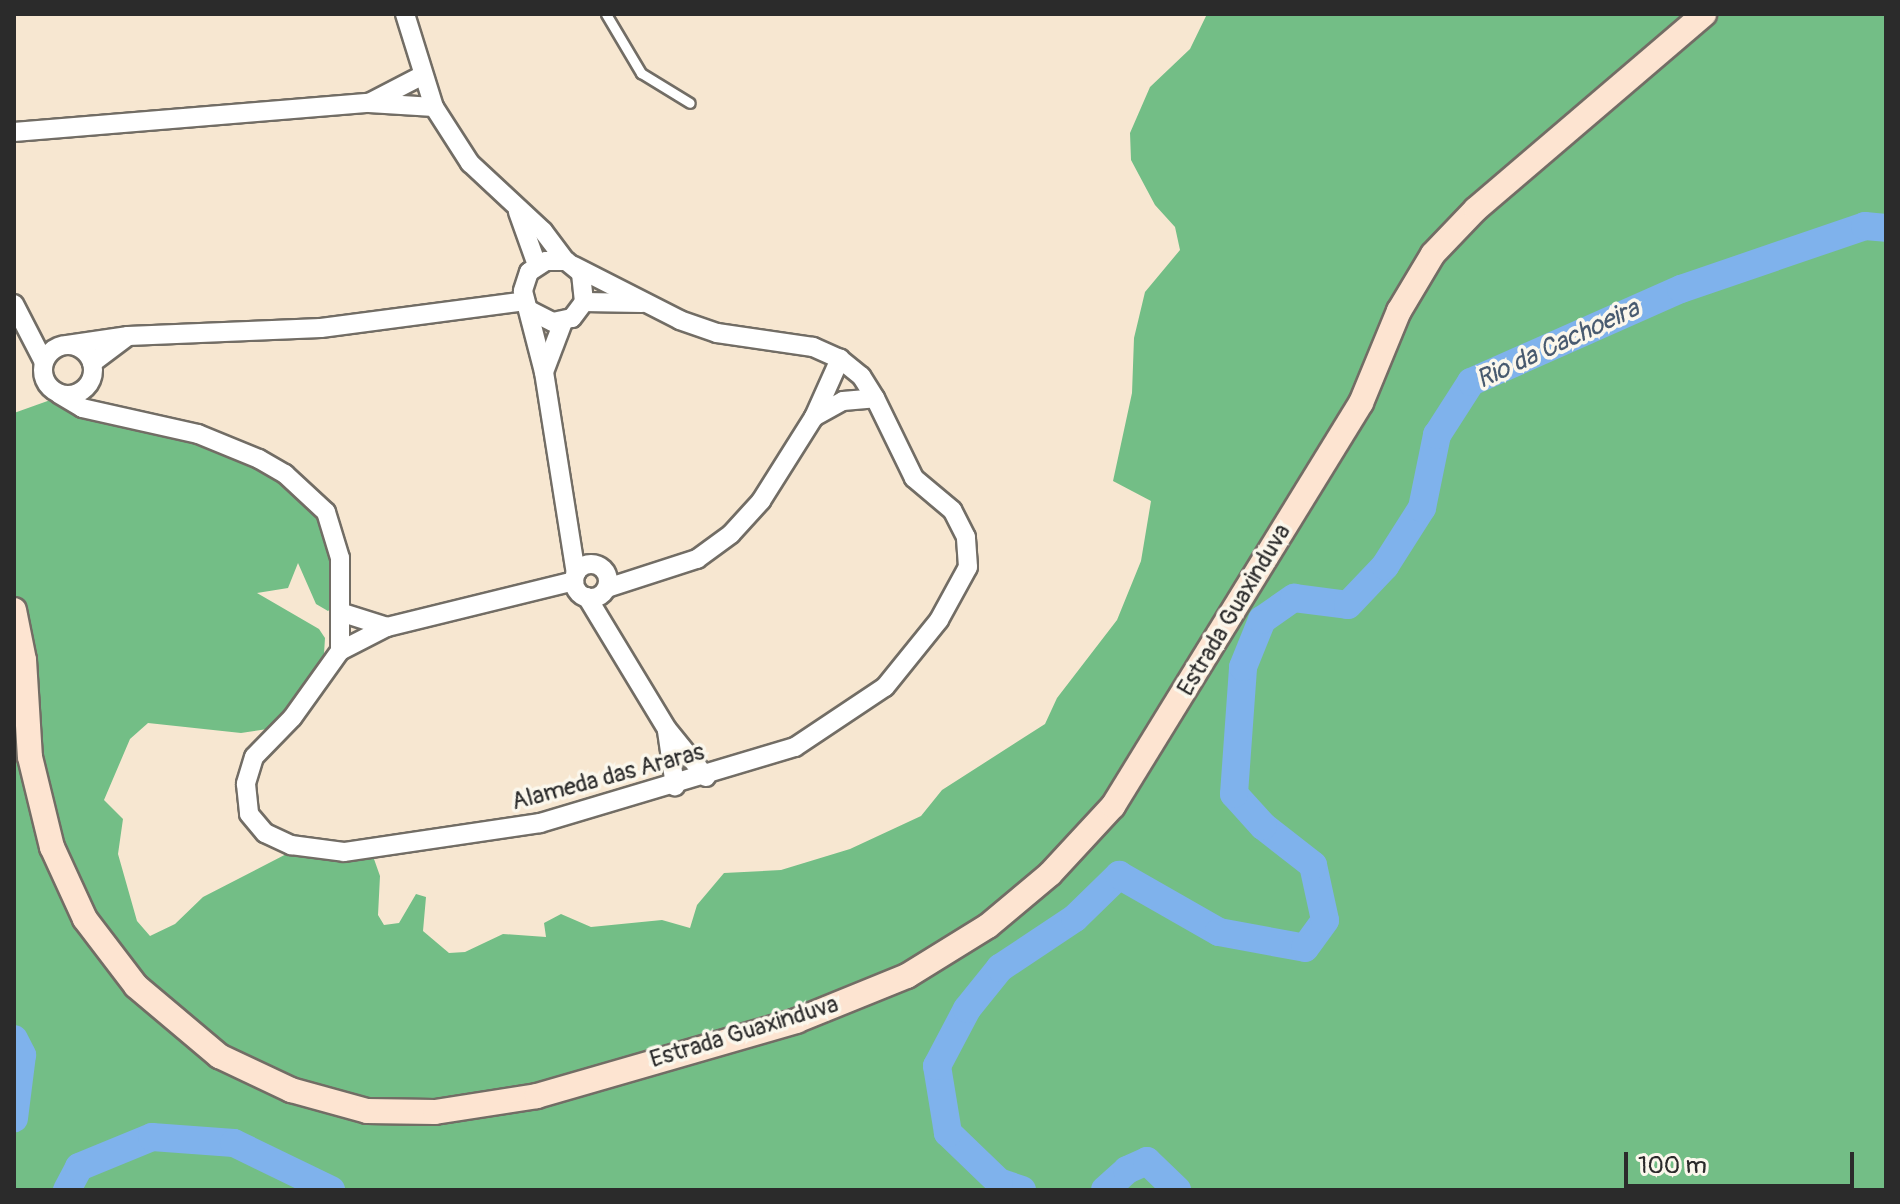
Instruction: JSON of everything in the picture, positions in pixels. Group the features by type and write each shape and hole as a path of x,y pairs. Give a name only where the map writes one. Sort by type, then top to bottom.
{"street":[{"path":"405,14 421,76 434,107 470,163 518,212 543,231 585,283 584,302 563,322 544,372"},
{"name":"Estrada Guaxinduva","path":"14,610 24,660 30,757 52,847 85,919 136,986 219,1056 291,1090 367,1111 435,1112 537,1096 796,1021 907,976 988,926 1050,874 1113,806 1361,403 1399,311 1433,254 1476,209 1704,14"},
{"path":"369,103 421,76"},
{"path":"14,132 369,103 434,107"},
{"path":"518,212 537,265"},
{"path":"537,265 570,264"},
{"name":"Alameda das Araras","path":"340,651 292,718 254,757 246,784 249,814 265,833 291,845 344,852 525,826 706,777 795,747 885,687 939,620 968,567 966,537 952,510 914,478 861,376 840,359 813,347 717,333 645,303 570,264"},
{"path":"537,265 525,281 527,306 544,372 572,533 611,634 667,729 706,777"},
{"path":"584,302 645,303"},
{"path":"44,362 64,346 128,336 321,328 527,306 544,321 563,322"},
{"path":"16,309 44,362 44,378 59,394 82,408 198,434 259,459 295,483 326,512 340,558 340,651 387,627 697,559 731,534 761,501 814,417 840,359"},
{"path":"16,309 64,346 83,350 92,363"},
{"path":"59,394 75,395 88,385 92,363 128,336"},
{"path":"88,385 122,417"},
{"path":"814,417 843,401 875,398"},
{"path":"340,612 387,627"},
{"path":"667,729 675,786"}],"lane":[{"path":"606,14 641,73 690,103"}],"green space":[{"path":"1207,14 1886,14 1886,1190 14,1190 14,413 56,398 225,437 307,499 333,545 336,604 328,611 316,604 298,563 288,588 257,593 319,629 325,638 324,654 309,678 304,703 274,728 241,733 148,723 130,739 104,800 123,819 118,854 137,921 150,936 175,924 203,897 298,848 362,851 374,859 380,876 378,915 384,925 399,923 416,894 426,897 423,931 449,953 465,952 503,934 546,937 544,923 561,914 591,927 662,920 690,928 697,905 724,873 781,870 850,849 921,816 942,790 1045,724 1057,698 1117,620 1141,561 1151,501 1113,481 1132,393 1134,338 1145,292 1180,250 1175,227 1155,205 1131,160 1130,133 1150,87 1190,49"}],"waterway":[{"name":"Rio da Cachoeira","path":"1022,1190 999,1182 948,1133 937,1066 967,1009 1000,968 1075,918 1119,875 1219,932 1305,948 1325,920 1313,865 1263,826 1234,794 1243,667 1262,620 1294,598 1348,605 1385,566 1422,508 1437,435 1471,382 1681,289 1865,226 1886,228"},
{"path":"14,1039 22,1055 14,1118"},
{"path":"67,1190 79,1167 152,1137 234,1143 331,1190"},
{"name":"Rio da Cachoeira","path":"1105,1190 1127,1170 1147,1161 1177,1190"}]}
